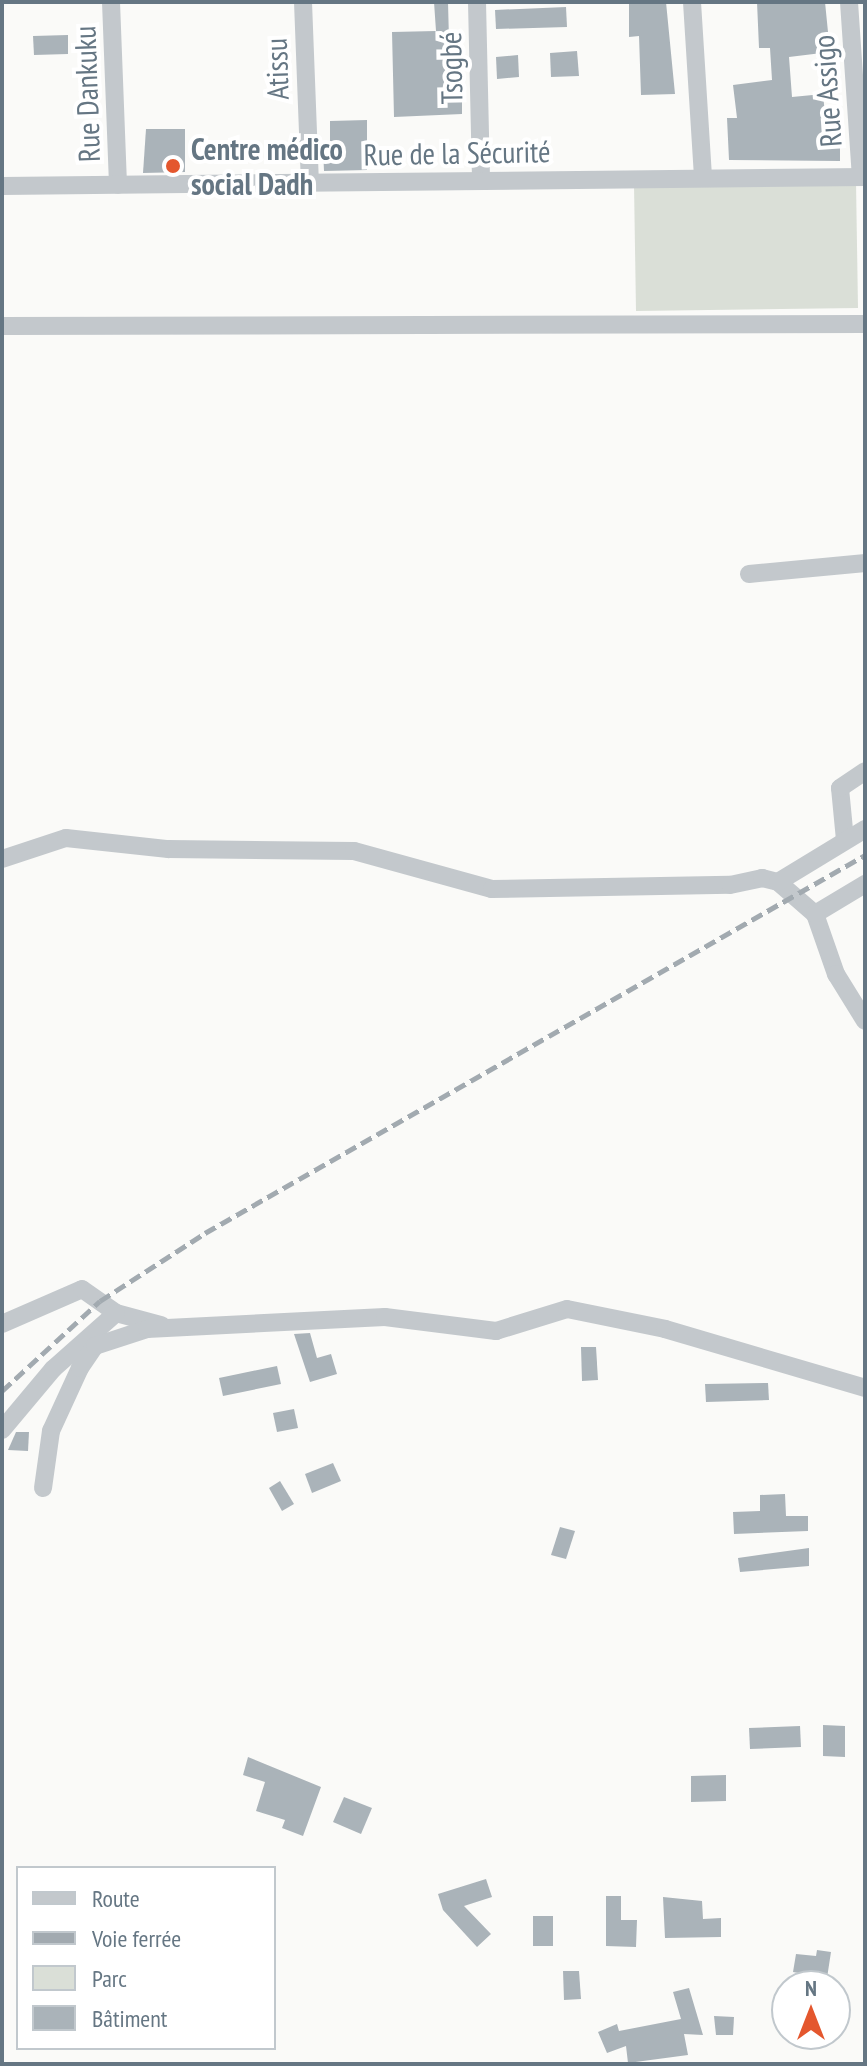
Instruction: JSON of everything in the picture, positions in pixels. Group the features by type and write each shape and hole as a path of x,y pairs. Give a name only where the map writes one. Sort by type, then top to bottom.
{"street":[{"name":"Rue Dankuku","path":"111,2 118,185"},
{"name":"Atissu","path":"303,2 310,183"},
{"name":"Tsogbé","path":"477,2 481,181"},
{"path":"692,2 703,178"},
{"name":"Rue Assigo","path":"849,2 863,177"},
{"name":"Rue de la Sécurité","path":"2,186 863,177"},
{"path":"2,326 865,324"},
{"path":"749,574 865,563"},
{"path":"845,840 840,788 865,771"},
{"path":"778,882 865,829"},
{"path":"2,859 66,838 168,849 354,851 492,889 730,885 762,878 778,882 815,914 836,974 865,1021"},
{"path":"815,914 865,884"},
{"path":"2,1324 82,1289 116,1313 171,1328"},
{"path":"43,1488 51,1431 95,1346 119,1335 171,1328 385,1317 496,1331 567,1309 665,1329 865,1388"},
{"path":"2,1430 53,1369 116,1313"}],"green space":[{"path":"856,182 858,308 636,311 634,185"}],"building":[{"path":"434,2 448,2 449,40 462,40 462,114 394,117 392,32 436,31"},
{"path":"629,2 666,2 675,94 641,95 639,36 629,37"},
{"path":"757,2 825,2 830,52 789,57 792,97 823,94 827,134 840,134 840,161 729,160 727,118 737,118 733,85 772,80 770,48 759,48"},
{"path":"566,7 567,27 496,29 495,10"},
{"path":"68,35 68,54 34,55 33,36"},
{"path":"577,51 579,76 551,77 550,53"},
{"path":"518,55 519,77 497,79 496,57"},
{"path":"367,120 367,170 324,171 323,149 330,149 330,121"},
{"path":"146,129 185,129 185,172 143,173"},
{"path":"310,1333 317,1358 331,1354 337,1374 310,1382 294,1334"},
{"path":"581,1347 596,1347 598,1380 582,1381"},
{"path":"277,1366 281,1384 223,1396 219,1378"},
{"path":"768,1383 769,1400 706,1402 705,1384"},
{"path":"294,1409 298,1428 277,1432 273,1413"},
{"path":"16,1432 29,1432 28,1451 8,1450"},
{"path":"333,1463 341,1481 312,1493 305,1474"},
{"path":"280,1481 294,1504 282,1511 269,1488"},
{"path":"785,1494 786,1516 808,1516 808,1531 734,1534 733,1512 760,1511 760,1495"},
{"path":"560,1527 575,1531 566,1559 551,1555"},
{"path":"809,1548 809,1566 740,1572 738,1558"},
{"path":"823,1725 845,1726 845,1757 823,1756"},
{"path":"800,1726 801,1747 750,1749 749,1728"},
{"path":"248,1757 321,1787 303,1836 282,1828 285,1820 256,1811 265,1782 243,1775"},
{"path":"726,1775 726,1801 691,1802 691,1776"},
{"path":"344,1797 372,1808 361,1834 333,1822"},
{"path":"486,1879 492,1897 464,1906 491,1934 477,1947 443,1910 438,1894"},
{"path":"606,1896 621,1896 621,1920 637,1920 636,1947 606,1946"},
{"path":"663,1897 702,1901 703,1919 721,1918 721,1937 665,1938"},
{"path":"533,1916 553,1916 553,1946 533,1946"},
{"path":"817,1950 831,1952 828,1970 793,1970 796,1954 816,1956"},
{"path":"563,1971 579,1971 581,1999 564,2000"},
{"path":"689,1988 703,2035 684,2034 688,2055 628,2063 626,2046 607,2053 598,2032 617,2024 619,2031 681,2019 673,1992"},
{"path":"714,2016 734,2017 733,2035 716,2035"}],"railway":[{"path":"2,1391 100,1301 205,1233 865,855"}],"place":[{"name":"Centre médico social Dadh","path":"173,166"}]}
